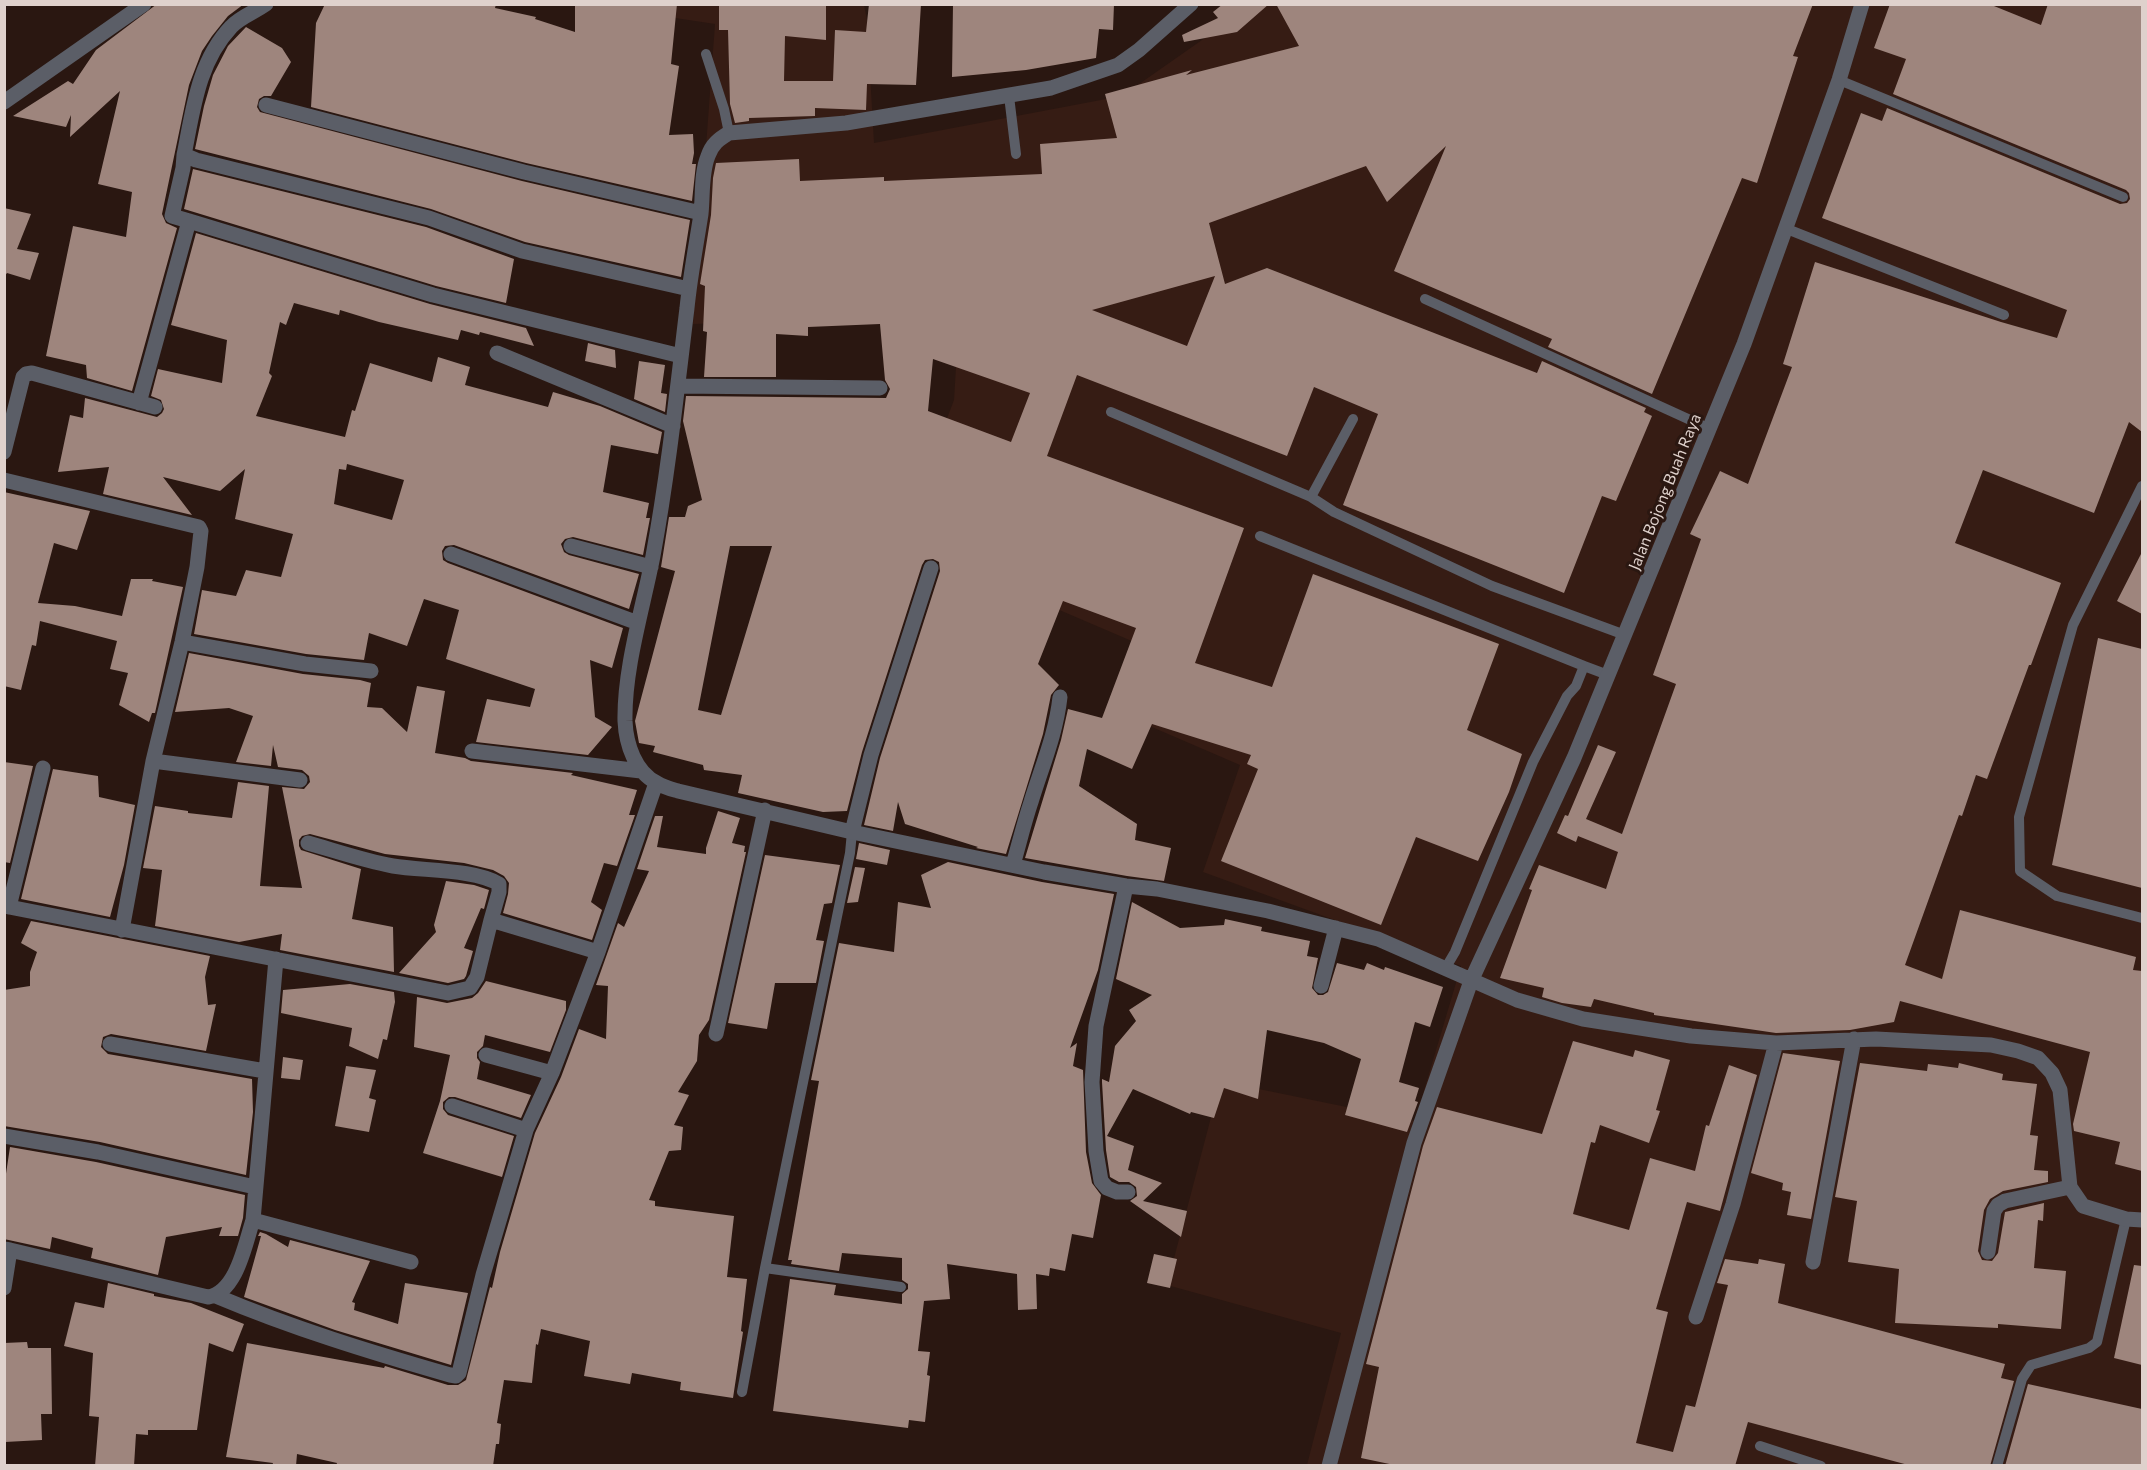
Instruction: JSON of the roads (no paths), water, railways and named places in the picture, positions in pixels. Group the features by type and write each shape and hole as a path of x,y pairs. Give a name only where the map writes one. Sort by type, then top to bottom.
{"street":[{"path":"4,102 144,4"},
{"path":"266,4 232,26 208,60 198,83 172,216 433,295 681,356"},
{"path":"1191,4 1139,50 1118,65 1051,88 846,123 729,133 717,140 707,158 673,426 651,567 638,623 628,686 625,722 631,750 641,771 656,783 678,791 852,832 1013,865 1223,901 1336,928 1377,939 1517,1000 1583,1019 1691,1036 1776,1043 1854,1039 1991,1045 2018,1050 2038,1059 2052,1073 2060,1090 2070,1187 2083,1206 2126,1219 2142,1220"},
{"name":"Jalan Bojong Buah Raya","path":"1329,1466 1414,1143 1471,981 1574,758 1710,429 1787,229 1839,80 1862,4"},
{"path":"266,105 524,172 701,213"},
{"path":"184,155 196,160 429,218 522,250 689,289"},
{"path":"139,403 189,221"},
{"path":"497,353 673,426"},
{"path":"5,450 7,432 23,377 26,374 32,373 155,407"},
{"path":"678,386 880,388"},
{"path":"4,480 199,527 202,536 182,642 153,761 122,930"},
{"path":"571,546 651,567"},
{"path":"451,554 638,623"},
{"path":"852,832 872,755 931,568"},
{"path":"182,642 305,664 371,671"},
{"path":"1013,865 1031,802 1052,744 1060,697"},
{"path":"472,750 641,771"},
{"path":"153,761 300,780"},
{"path":"43,768 7,906 448,993 470,988 477,977 499,892 499,884 493,880 455,872 393,866 308,843"},
{"path":"4,1288 7,1250 208,1297 216,1296 326,1339 456,1376 459,1373 483,1275 526,1130 552,1073 598,952 656,783"},
{"path":"716,1034 765,810"},
{"path":"1126,886 1096,1026 1092,1082 1096,1151 1101,1181 1107,1188 1117,1192 1128,1192"},
{"path":"491,920 598,952"},
{"path":"1321,986 1336,928"},
{"path":"216,1296 224,1289 241,1260 253,1220 276,959"},
{"path":"1813,1262 1854,1039"},
{"path":"1696,1317 1733,1204 1776,1043"},
{"path":"110,1044 265,1071"},
{"path":"486,1055 552,1073"},
{"path":"452,1106 526,1130"},
{"path":"4,1136 98,1152 255,1187"},
{"path":"1988,1252 1994,1211 1998,1205 2005,1201 2070,1187"},
{"path":"253,1220 411,1262"}],"lane":[{"path":"706,54 724,109 729,133"},
{"path":"1839,80 2123,197"},
{"path":"1009,96 1016,154"},
{"path":"1787,229 2004,315"},
{"path":"1425,299 1710,429"},
{"path":"1111,412 1311,498 1334,512 1492,586 1625,635"},
{"path":"1311,498 1353,419"},
{"path":"2142,486 2073,625 2019,817 2020,871 2057,896 2142,918"},
{"path":"1260,536 1608,675"},
{"path":"1445,969 1455,952 1533,762 1567,696 1576,686 1584,666"},
{"path":"742,1392 765,1268 850,853 852,832"},
{"path":"1997,1466 2027,1369 2031,1365 2089,1348 2097,1342 2126,1219"},
{"path":"765,1268 901,1287"},
{"path":"1760,1446 1821,1466"}]}
